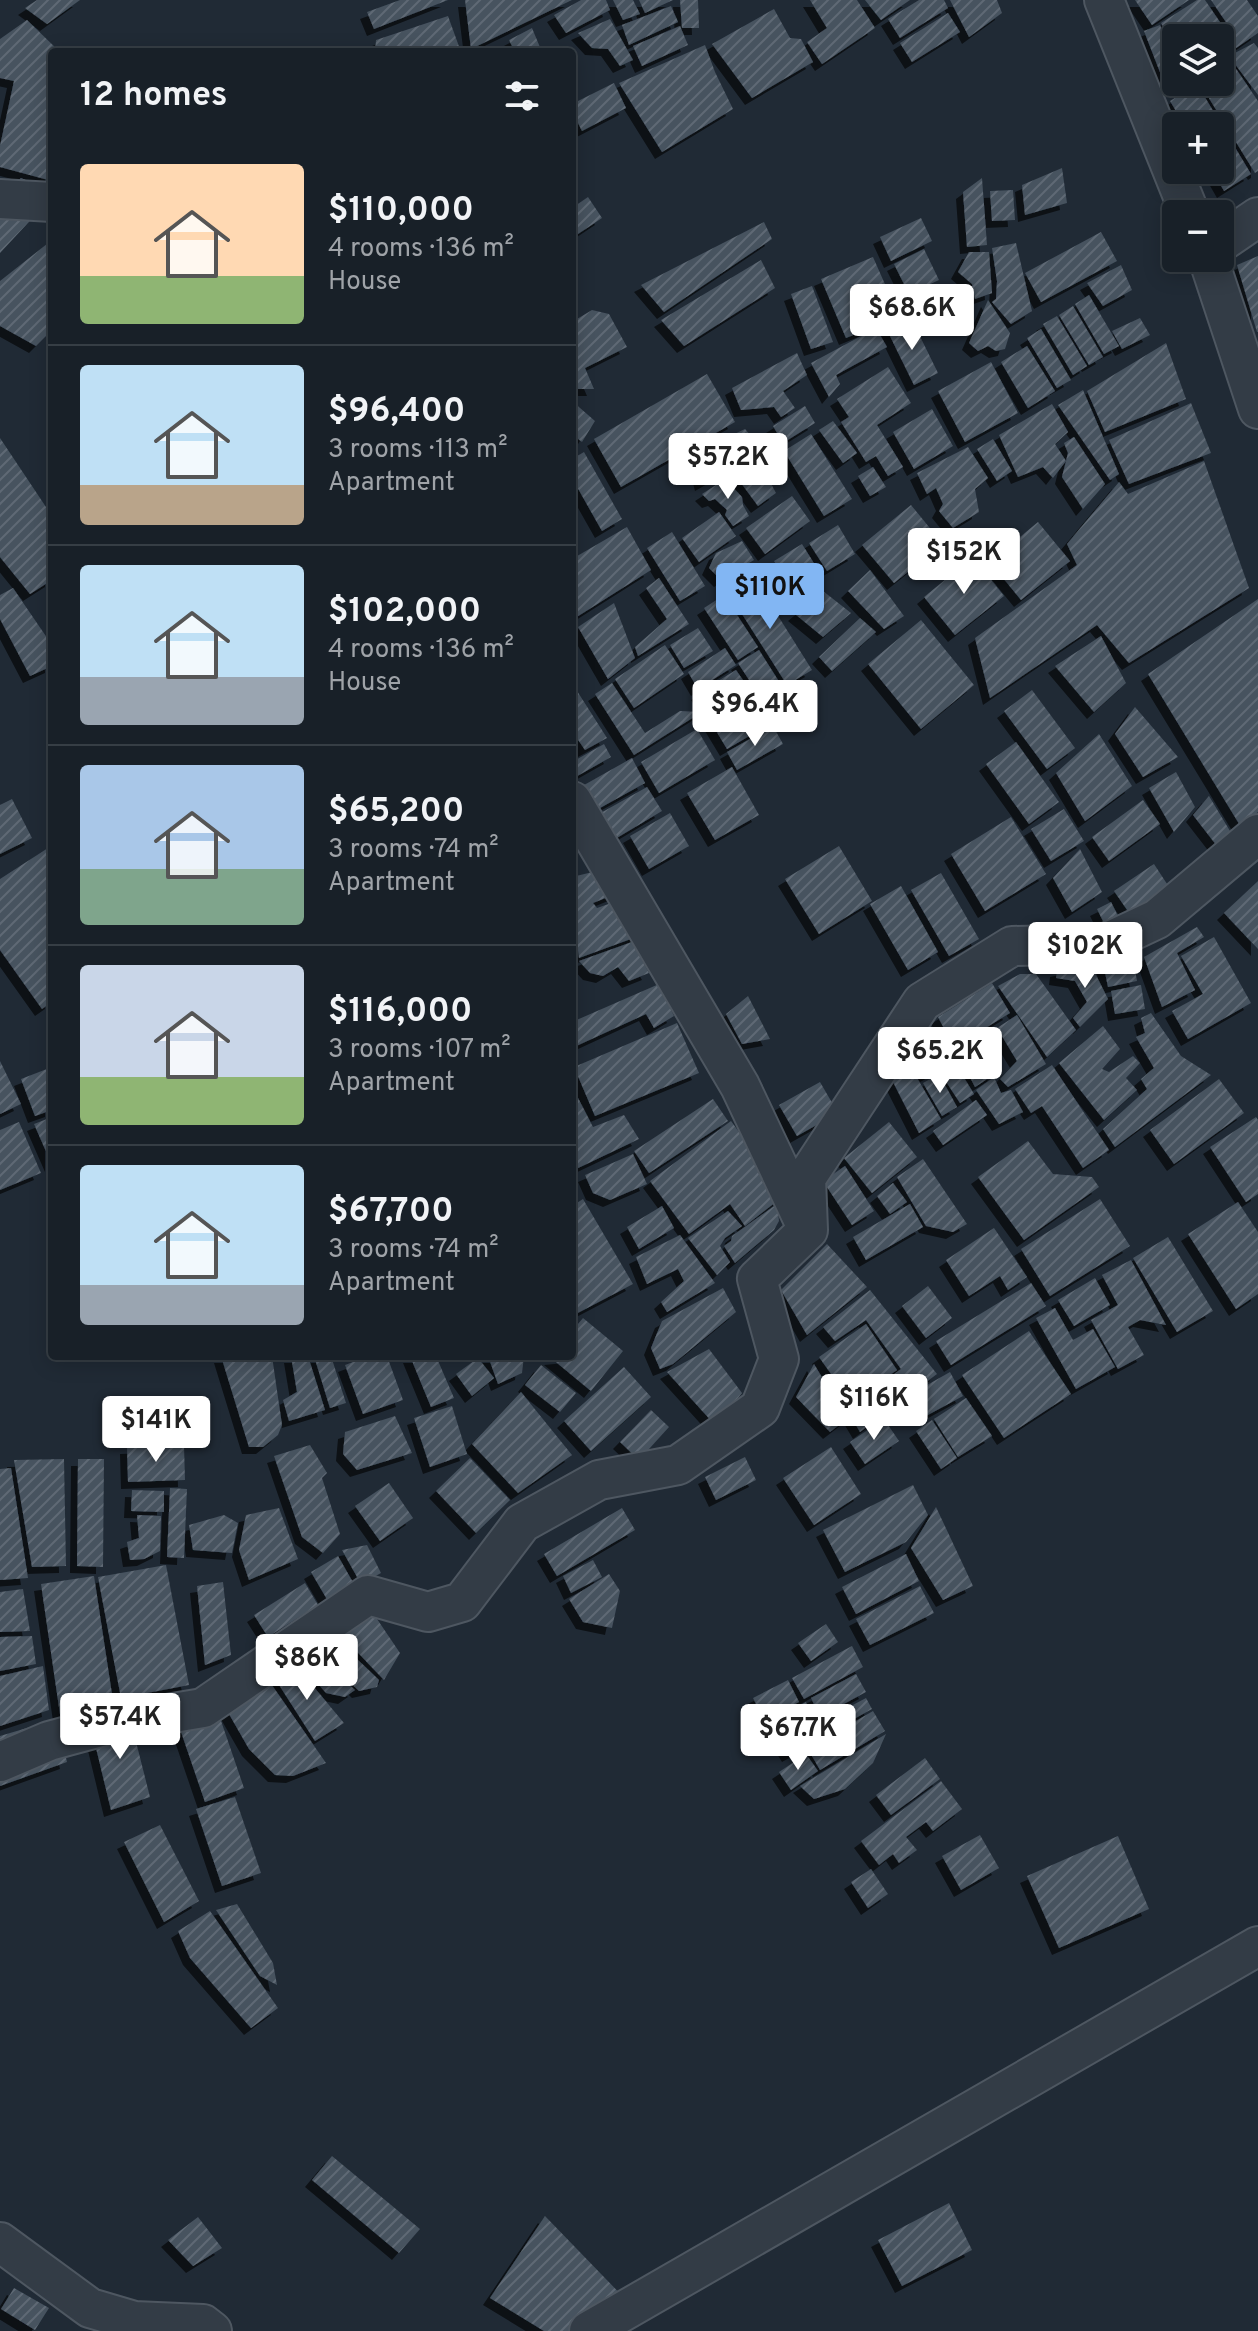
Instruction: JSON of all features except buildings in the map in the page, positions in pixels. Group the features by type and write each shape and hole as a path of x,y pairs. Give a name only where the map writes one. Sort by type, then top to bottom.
{"street":[{"path":"1104,0 1184,200"},
{"path":"0,199 48,202"},
{"path":"1234,233 1258,217"},
{"path":"1213,272 1258,409"},
{"path":"576,808 740,1086 808,1230"},
{"path":"0,1762 49,1741 119,1722 203,1708 368,1595 428,1612 462,1602 522,1523 599,1480 678,1465 760,1408 779,1359 757,1279 808,1230 806,1178 922,1002 1012,946 1104,944 1157,919 1258,834"},
{"path":"589,2331 1258,1946"},
{"path":"0,2242 90,2308 134,2321 203,2324 212,2331"}]}
